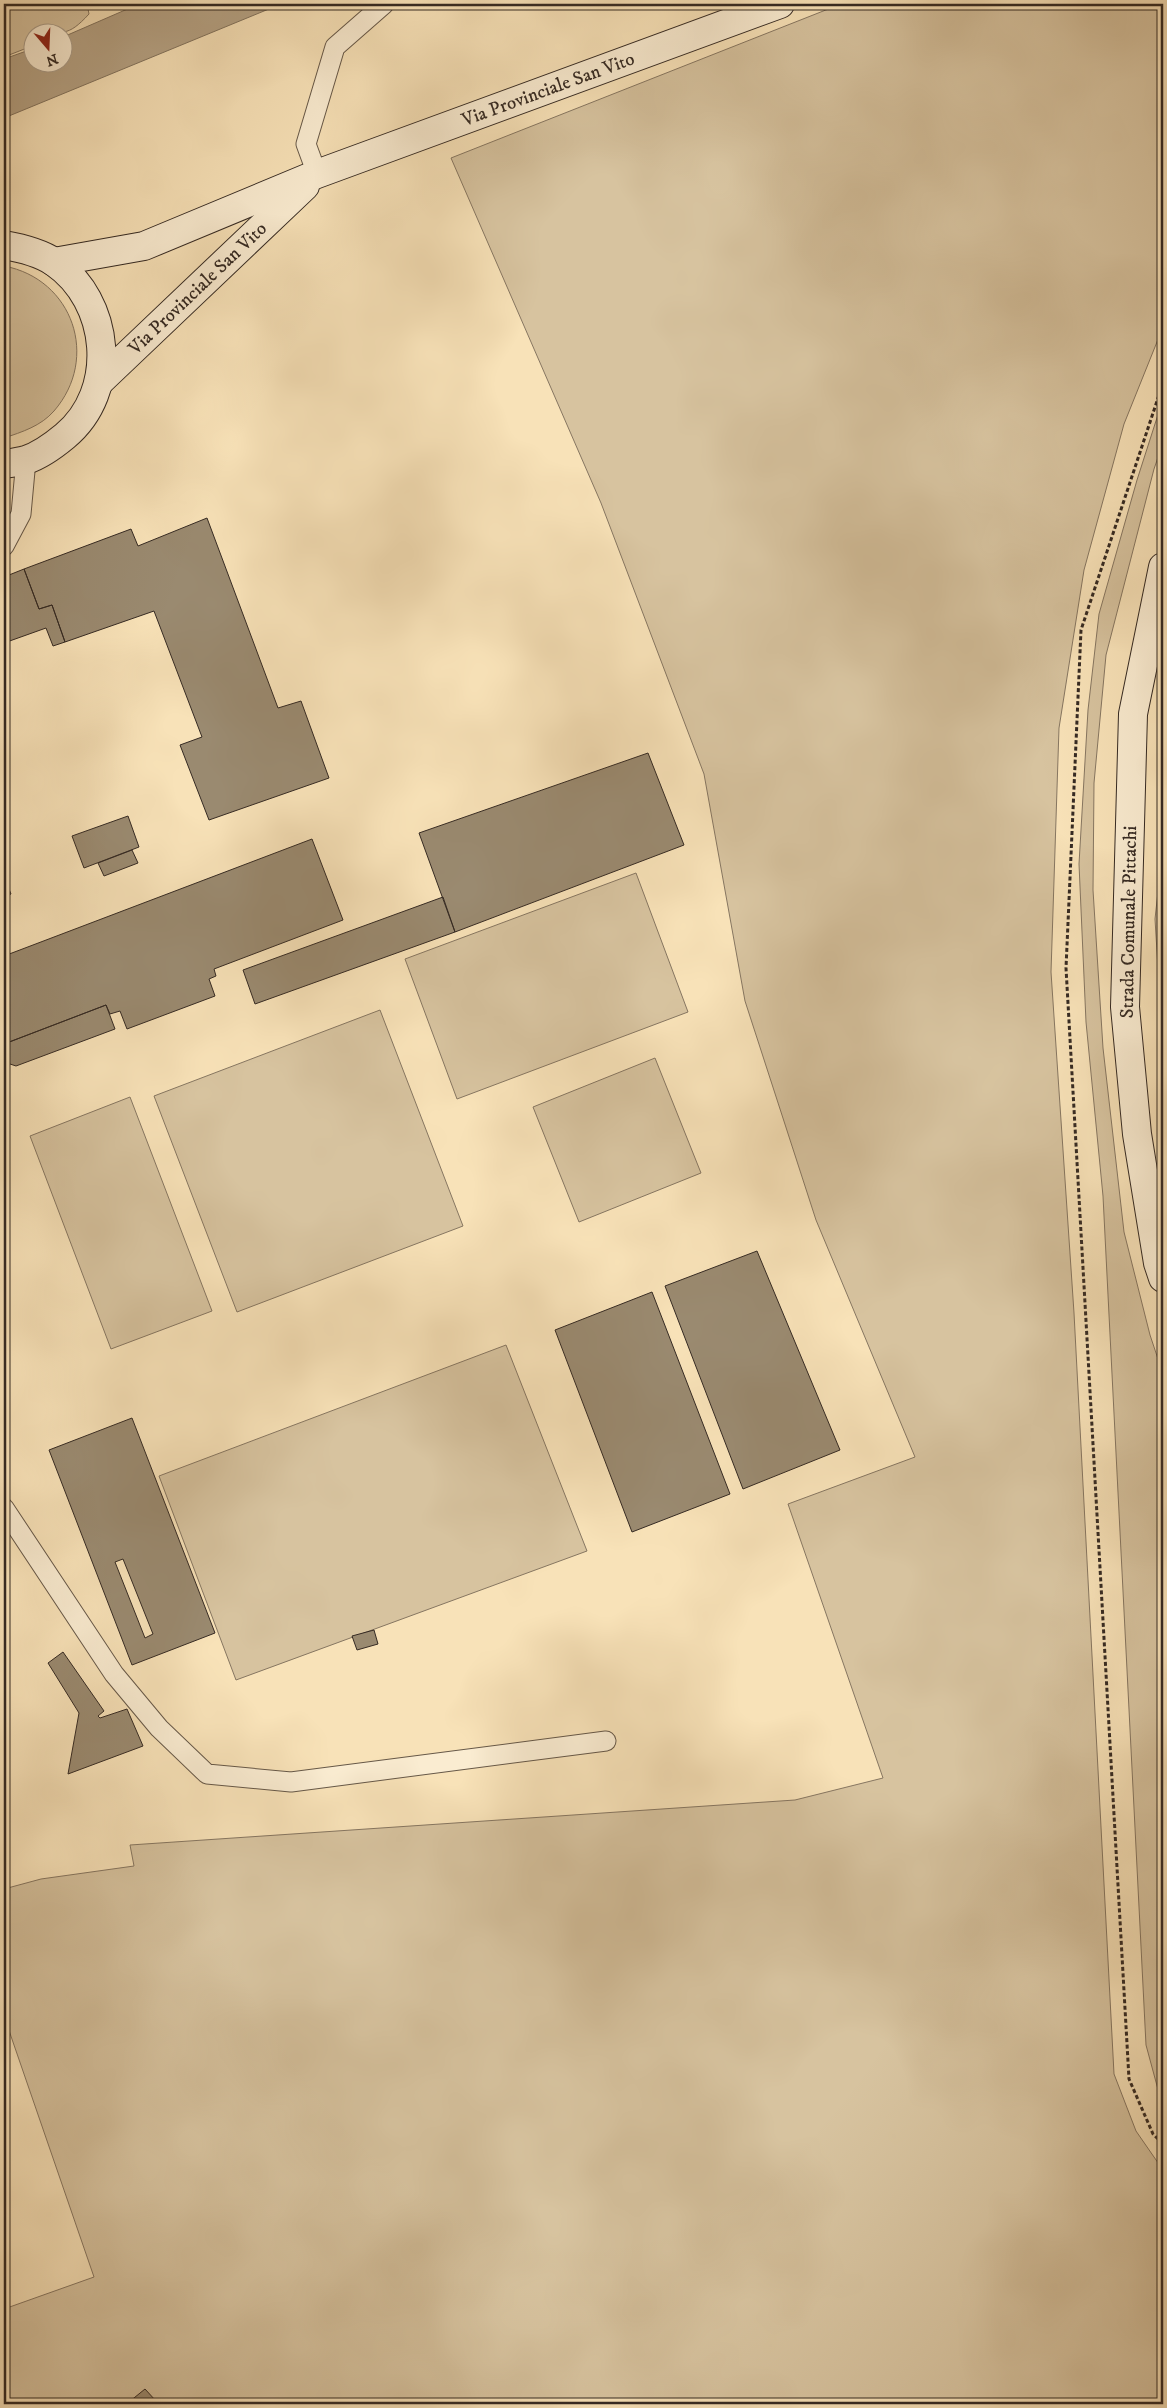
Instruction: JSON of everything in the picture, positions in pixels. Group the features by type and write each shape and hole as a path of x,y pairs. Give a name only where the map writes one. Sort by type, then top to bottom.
{"main road":[{"name":"Via Provinciale San Vito","path":"54,262 144,246 317,174 780,4"},
{"name":"Via Provinciale San Vito","path":"99,382 317,174"},
{"path":"4,245 25,249 54,262 79,285 95,315 102,348 99,382 89,408 73,430 51,448 15,462"},
{"name":"Strada Comunale Pittachi","path":"1163,567 1134,714 1125,1007 1137,1134 1158,1263 1163,1278"}],"lane":[{"path":"317,174 306,144 335,47 384,4"},
{"path":"4,546 21,514 15,462"},
{"path":"4,1508 114,1674 159,1728 207,1774 291,1782 606,1741"}],"path":[{"path":"1163,383 1081,630 1066,968 1129,2079 1153,2134 1163,2144"}],"shaded area":[{"path":"4,4 87,4 89,14 82,22 72,28 72,22 22,22 22,50 4,57"},
{"path":"139,4 281,4 4,118 4,59 22,53 22,72 72,72 72,33"},
{"path":"841,4 1163,4 1163,327 1124,424 1084,570 1059,728 1051,972 1074,1313 1114,2074 1136,2131 1163,2170 1163,2404 4,2404 4,2309 94,2277 4,2016 4,1889 41,1879 134,1866 130,1845 795,1800 883,1778 788,1504 915,1457 816,1220 745,1001 704,774 601,503 451,158"},
{"path":"4,266 28,274 47,287 62,304 72,324 77,345 75,368 68,390 54,411 37,425 4,438"},
{"path":"1163,399 1163,443 1154,469 1106,655 1094,783 1093,890 1103,1048 1124,1232 1150,1335 1163,1374 1163,2108 1146,2045 1103,1196 1086,1022 1079,864 1088,710 1099,614 1137,480"},
{"path":"1163,846 1163,1050 1155,919"},
{"path":"636,873 688,1012 457,1099 405,959"},
{"path":"380,1010 463,1226 237,1312 154,1096"},
{"path":"655,1058 701,1173 579,1222 533,1107"},
{"path":"130,1097 212,1311 111,1349 30,1136"},
{"path":"506,1345 587,1551 236,1680 159,1476"}],"building":[{"path":"207,518 278,708 301,701 329,778 209,820 180,745 202,737 154,611 65,642 52,605 39,609 24,569 131,529 138,546"},
{"path":"24,569 39,609 52,605 65,642 53,646 46,628 4,643 4,577"},
{"path":"648,753 684,845 455,932 419,833"},
{"path":"128,816 139,847 84,868 72,836"},
{"path":"312,839 343,920 214,969 216,976 209,979 215,996 127,1029 120,1011 110,1014 106,1005 4,1044 4,956"},
{"path":"132,850 138,863 104,876 98,863"},
{"path":"4,877 11,894 4,897"},
{"path":"443,897 455,932 255,1004 243,970"},
{"path":"106,1005 115,1029 16,1066 4,1062 4,1044"},
{"path":"757,1251 840,1450 743,1489 665,1286"},
{"path":"652,1292 730,1494 632,1532 555,1330"},
{"path":"132,1418 215,1633 132,1665 49,1450","holes":["123,1559 153,1634 145,1638 115,1562"]},
{"path":"374,1630 378,1644 357,1650 352,1636"},
{"path":"63,1652 104,1711 98,1716 100,1718 127,1709 143,1746 68,1774 79,1713 48,1663"},
{"path":"145,2389 156,2401 151,2404 130,2404 129,2402"}]}
